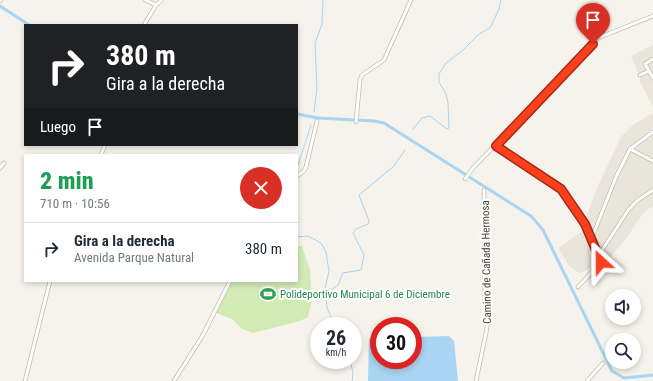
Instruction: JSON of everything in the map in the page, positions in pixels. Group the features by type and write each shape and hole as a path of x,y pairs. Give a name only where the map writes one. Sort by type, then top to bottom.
{"street":[{"path":"145,0 156,5"},
{"path":"145,24 156,5 162,0"},
{"path":"357,120 360,80 362,75 384,60 410,0"},
{"path":"466,178 598,38 653,16"},
{"path":"653,59 645,64 653,78"},
{"path":"640,75 649,71"},
{"path":"298,175 306,167 318,121"},
{"path":"591,240 616,177 630,149 653,132"},
{"path":"496,146 561,189 585,224 601,262 578,287"},
{"path":"630,149 653,161"},
{"path":"0,168 4,162"},
{"name":"Camino de Cañada Hermosa","path":"476,381 488,319 485,299 484,190"},
{"path":"599,255 629,209 638,200 653,190"},
{"path":"25,381 50,282"},
{"path":"174,381 203,335 230,282"},
{"path":"587,381 603,363"}],"shaded area":[{"path":"653,45 653,107 639,79 640,78 631,56"},
{"path":"653,113 653,206 644,212 625,240 606,262 580,273 577,272 570,267 558,248 584,230 586,218 597,188 621,137 633,125"}],"green space":[{"name":"Polideportivo Municipal 6 de Diciembre","path":"302,246 310,270 312,300 308,317 300,321 253,333 242,329 232,319 216,313 232,282 298,282 298,247"}],"water":[{"path":"449,336 454,341 458,381 368,381 369,339 370,369 422,369 422,337"}],"waterway":[{"path":"314,112 317,88 315,43 322,24 323,0"},
{"path":"413,129 422,118 430,116 447,129 449,128 448,103 446,94 439,82 439,74 446,63 462,51 479,34 490,28 499,9 501,0"},
{"path":"0,6 27,24"},
{"path":"298,114 318,118 374,121 384,123 531,216 543,230 612,371 624,378 653,375"},
{"path":"298,165 311,125"},
{"path":"326,294 338,285 343,273 361,270 364,255 353,233 356,229 368,224 369,221 359,195 394,166 405,150"},
{"path":"298,237 308,236 321,243 326,252 329,271 325,288 327,308 331,317"},
{"path":"352,369 352,381"}],"place":[{"name":"Polideportivo Municipal 6 de Diciembre","path":"268,294"}],"route":[{"path":"593,44 496,146 561,189 573,204 585,224 601,262"}]}
